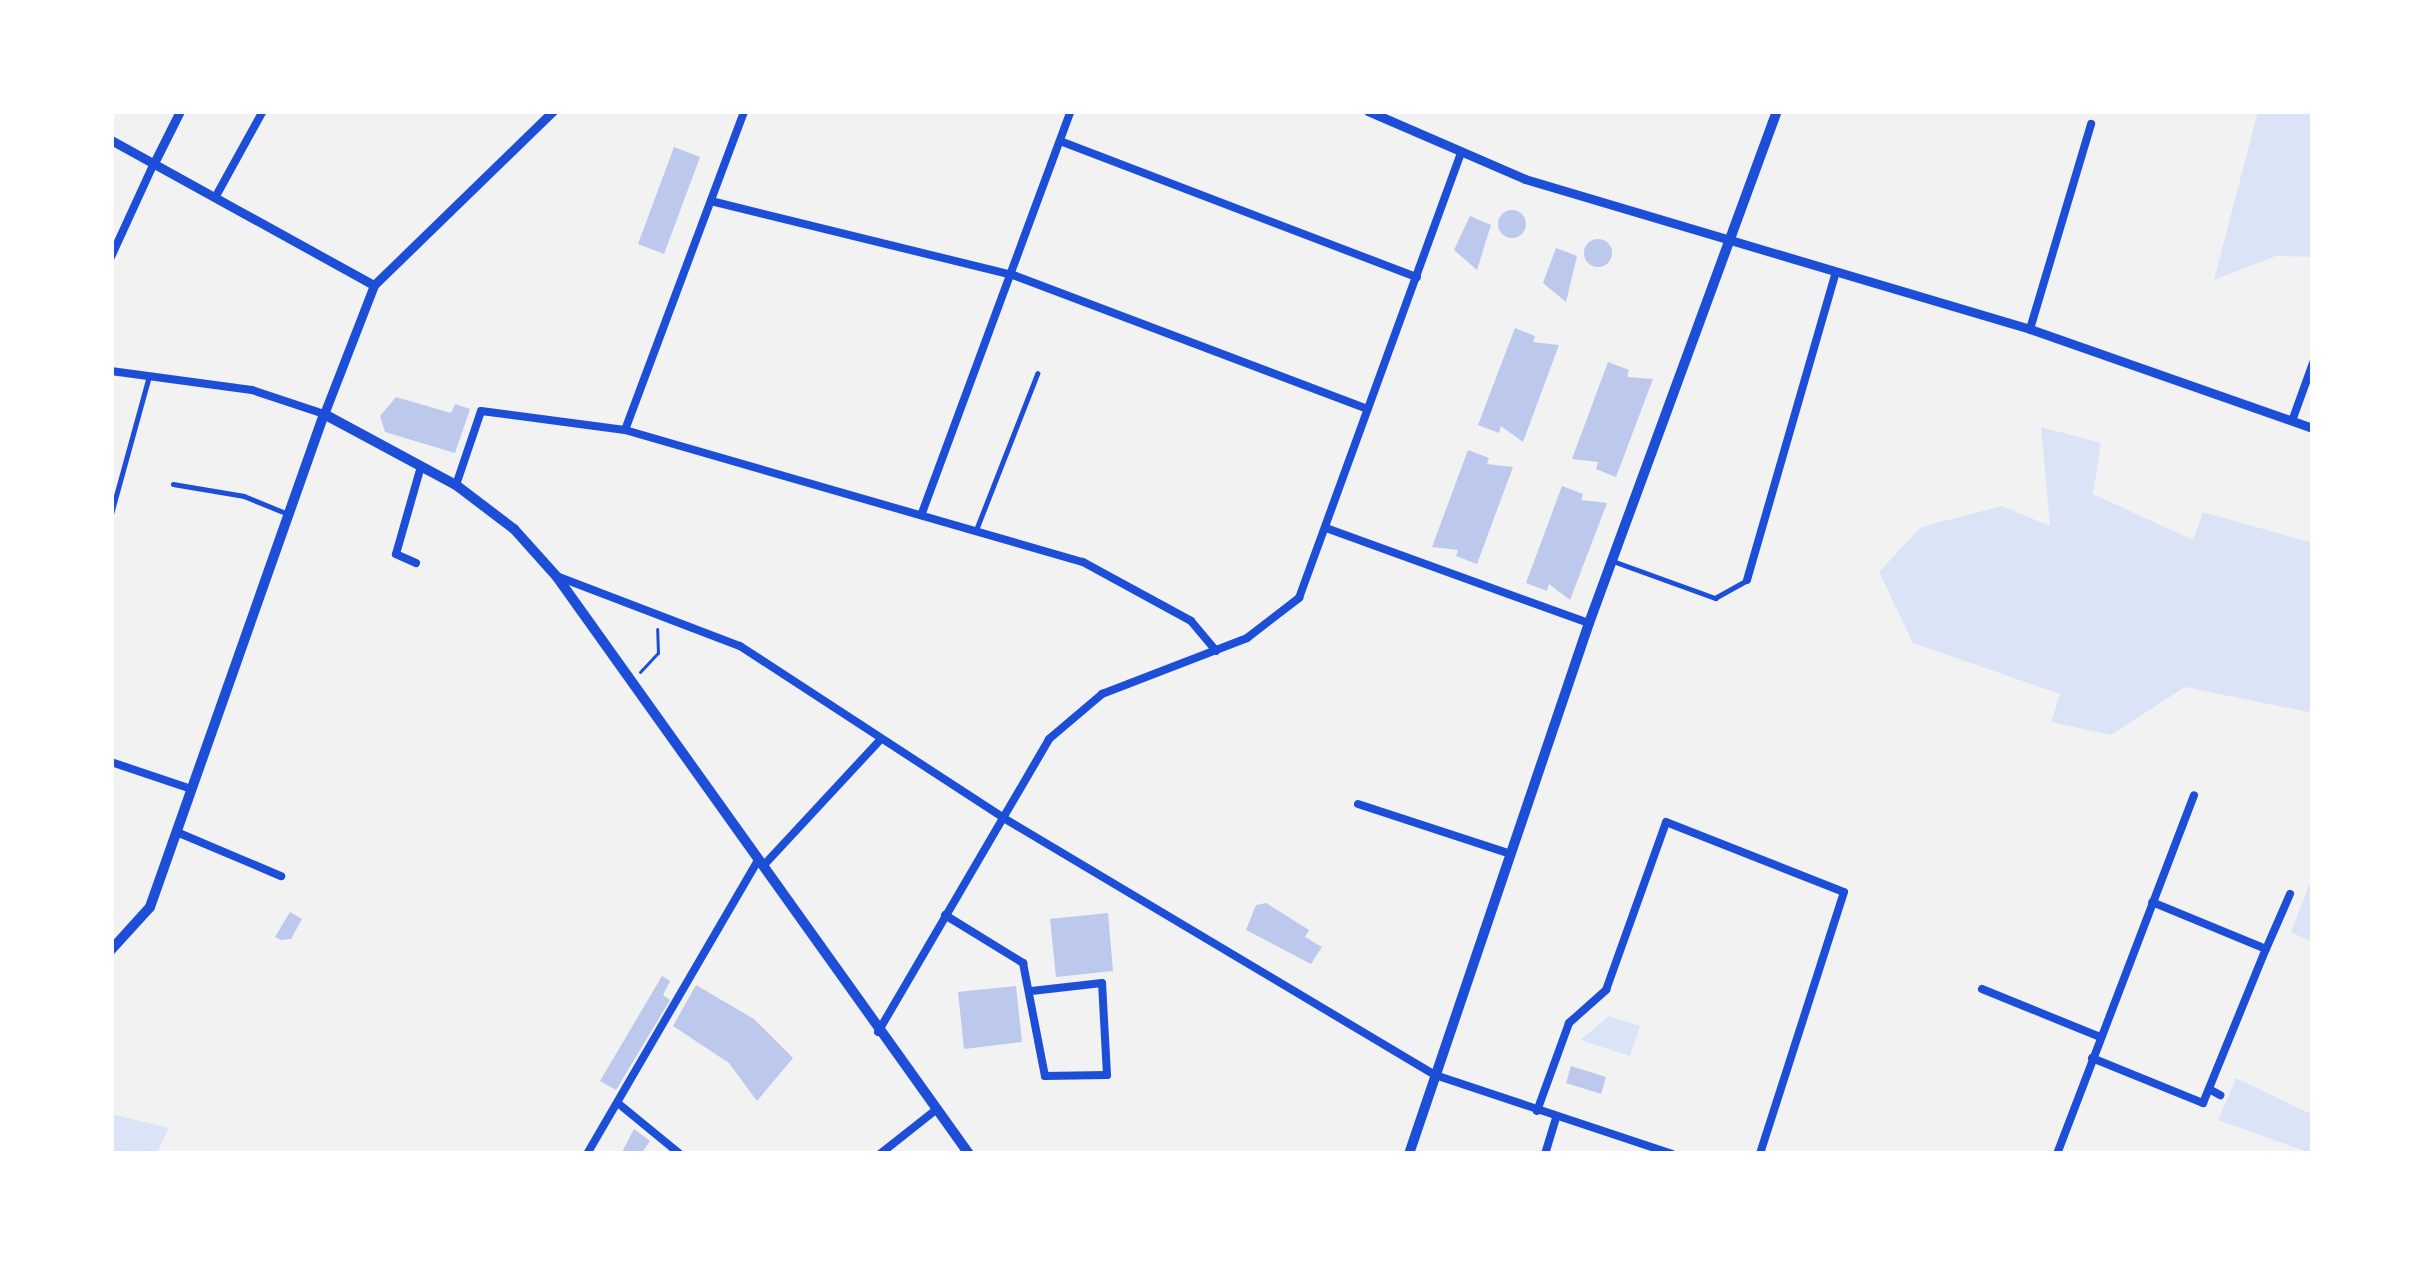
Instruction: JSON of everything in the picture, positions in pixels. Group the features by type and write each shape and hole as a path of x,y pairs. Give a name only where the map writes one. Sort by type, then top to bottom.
{"main road":[{"path":"1409,1154 1611,560 1778,111"},
{"path":"111,950 144,918 178,833 324,414 456,485 514,529 557,577 635,678 933,1112 968,1154"}],"street":[{"path":"111,257 180,111"},
{"path":"216,196 263,111"},
{"path":"111,371 252,390 324,414 374,285 553,111"},
{"path":"625,430 744,111"},
{"path":"922,512 1071,111"},
{"path":"1368,111 1460,155 1834,276 2030,329 2313,428"},
{"path":"2030,329 2091,124"},
{"path":"111,140 374,285"},
{"path":"1060,141 1417,277"},
{"path":"878,1033 1049,739 1102,694 1216,651 1271,624 1299,598 1460,155"},
{"path":"711,200 1013,275 1368,409"},
{"path":"1747,580 1834,276"},
{"path":"2292,421 2313,363"},
{"path":"456,485 481,411 625,430 1083,562 1191,621 1216,651"},
{"path":"416,563 396,554 421,466"},
{"path":"1326,528 1589,623"},
{"path":"557,577 740,646 1003,817 1435,1075 1673,1154"},
{"path":"586,1154 761,863 880,739"},
{"path":"111,762 193,789"},
{"path":"2057,1154 2194,795"},
{"path":"1358,804 1508,853"},
{"path":"1537,1111 1569,1023 1606,990 1666,822 1844,892 1760,1154"},
{"path":"178,833 281,876"},
{"path":"2092,1058 2203,1103 2290,894"},
{"path":"2152,902 2266,949"},
{"path":"945,915 1016,957 1031,991 1045,1076 1107,1075 1102,983 1031,991"},
{"path":"1982,989 2100,1037"},
{"path":"2209,1089 2220,1095"},
{"path":"619,1104 680,1154"},
{"path":"880,1154 933,1112"},
{"path":"1545,1154 1556,1118"}],"lane":[{"path":"976,530 1037,374"},
{"path":"111,514 148,376"},
{"path":"173,484 244,496 289,514"},
{"path":"1611,560 1714,598 1747,580"}],"path":[{"path":"635,678 658,653 661,616"}],"shaded area":[{"path":"2258,111 2313,111 2313,257 2276,256 2214,280"},
{"path":"2041,427 2101,443 2093,494 2193,540 2203,512 2313,543 2313,713 2185,687 2111,735 2051,722 2060,694 1913,643 1879,572 1921,527 2002,506 2050,526"},
{"path":"2313,875 2313,943 2291,932"},
{"path":"1609,1016 1640,1026 1630,1056 1580,1040"},
{"path":"2236,1078 2313,1115 2313,1154 2218,1120"},
{"path":"111,1114 169,1128 156,1154 111,1154"}],"building":[{"path":"674,147 700,157 664,254 638,244"},
{"path":"1512,210 1522,214 1526,224 1522,234 1512,238 1502,234 1498,224 1502,214"},
{"path":"1470,216 1491,225 1477,270 1454,250"},
{"path":"1598,239 1608,243 1612,253 1608,263 1598,267 1588,263 1584,253 1588,243"},
{"path":"1556,248 1577,256 1566,302 1543,283"},
{"path":"1515,328 1535,336 1533,342 1559,345 1523,442 1501,426 1499,433 1478,425"},
{"path":"1608,362 1629,370 1627,377 1653,379 1616,477 1596,469 1598,462 1572,459"},
{"path":"396,397 451,413 455,404 470,409 455,453 385,432 380,416"},
{"path":"1468,450 1489,458 1487,464 1513,467 1477,564 1456,556 1458,550 1432,547"},
{"path":"1562,486 1583,494 1581,500 1607,503 1570,600 1549,584 1547,591 1526,583"},
{"path":"1266,903 1309,930 1305,937 1322,947 1311,964 1246,930 1256,905"},
{"path":"290,912 302,919 291,939 281,940 275,937"},
{"path":"1108,913 1113,971 1056,977 1050,919"},
{"path":"662,976 670,981 663,995 670,1000 616,1090 600,1081"},
{"path":"696,985 754,1019 793,1058 757,1101 729,1063 673,1026"},
{"path":"1016,986 1022,1042 964,1049 958,992"},
{"path":"1571,1066 1606,1077 1601,1094 1566,1083"},
{"path":"634,1129 650,1141 641,1154 621,1154"}]}
